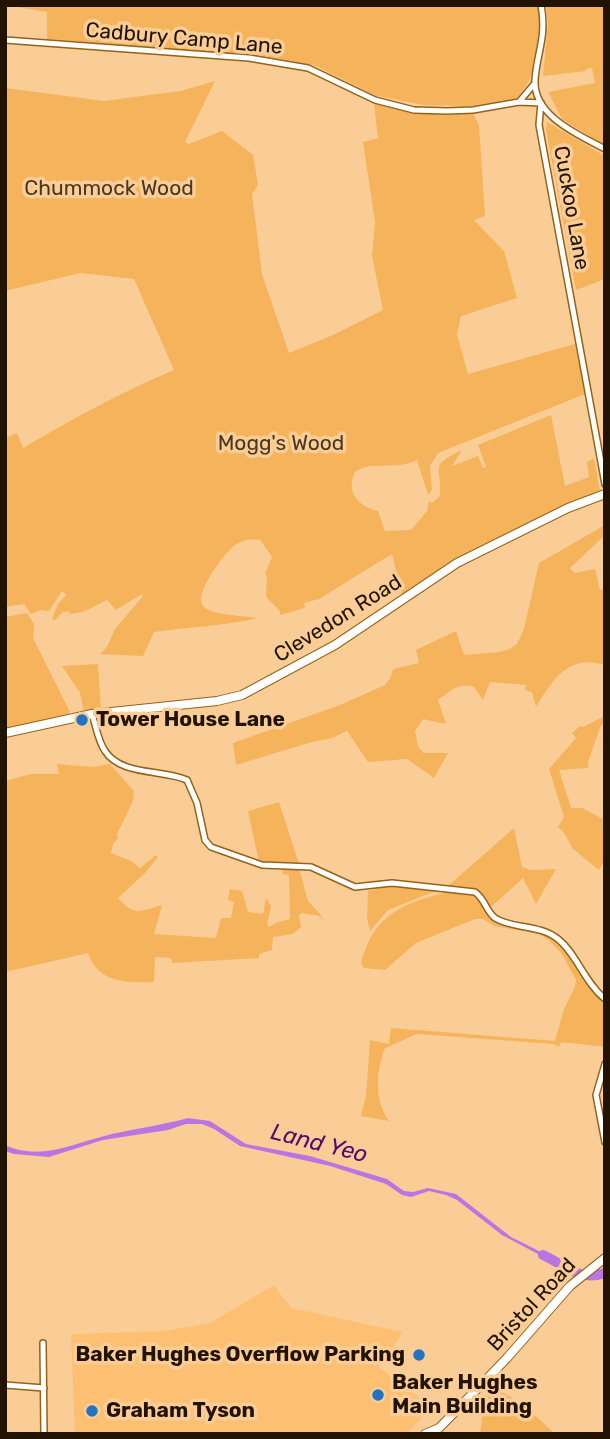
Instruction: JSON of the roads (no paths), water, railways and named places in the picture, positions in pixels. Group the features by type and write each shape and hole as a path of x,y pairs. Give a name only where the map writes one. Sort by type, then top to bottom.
{"main road":[{"name":"Clevedon Road","path":"5,733 92,715 217,701 251,691 335,645 457,563 568,508 605,494"},
{"name":"Bristol Road","path":"425,1434 439,1428 453,1415 578,1279 605,1258"}],"street":[{"path":"541,5 544,38 535,83 541,103 559,123 605,149"},
{"name":"Cadbury Camp Lane","path":"5,40 270,60 307,68 376,100 414,110 473,110 519,102 541,103"},
{"path":"519,102 535,83"},
{"name":"Cuckoo Lane","path":"541,103 539,125 605,484"},
{"path":"92,715 102,746 113,759 126,765 187,780 197,803 205,840 211,847 262,865 311,867 355,887 391,883 475,892 483,898 492,915 498,919 535,928 558,939 594,989 605,999"},
{"path":"605,1064 597,1096 605,1142"},
{"path":"43,1343 46,1365 44,1434"},
{"path":"5,1385 44,1388"}],"waterway":[{"name":"Land Yeo","path":"543,1255 580,1274 605,1273"}],"place":[{"name":"Tower House Lane","path":"82,720"},
{"name":"Baker Hughes Overflow Parking","path":"419,1355"},
{"name":"Baker Hughes Main Building","path":"378,1395"},
{"name":"Graham Tyson","path":"92,1411"}],"park label":[{"name":"Chummock Wood","path":"109,189"},
{"name":"Mogg's Wood","path":"281,444"}]}
